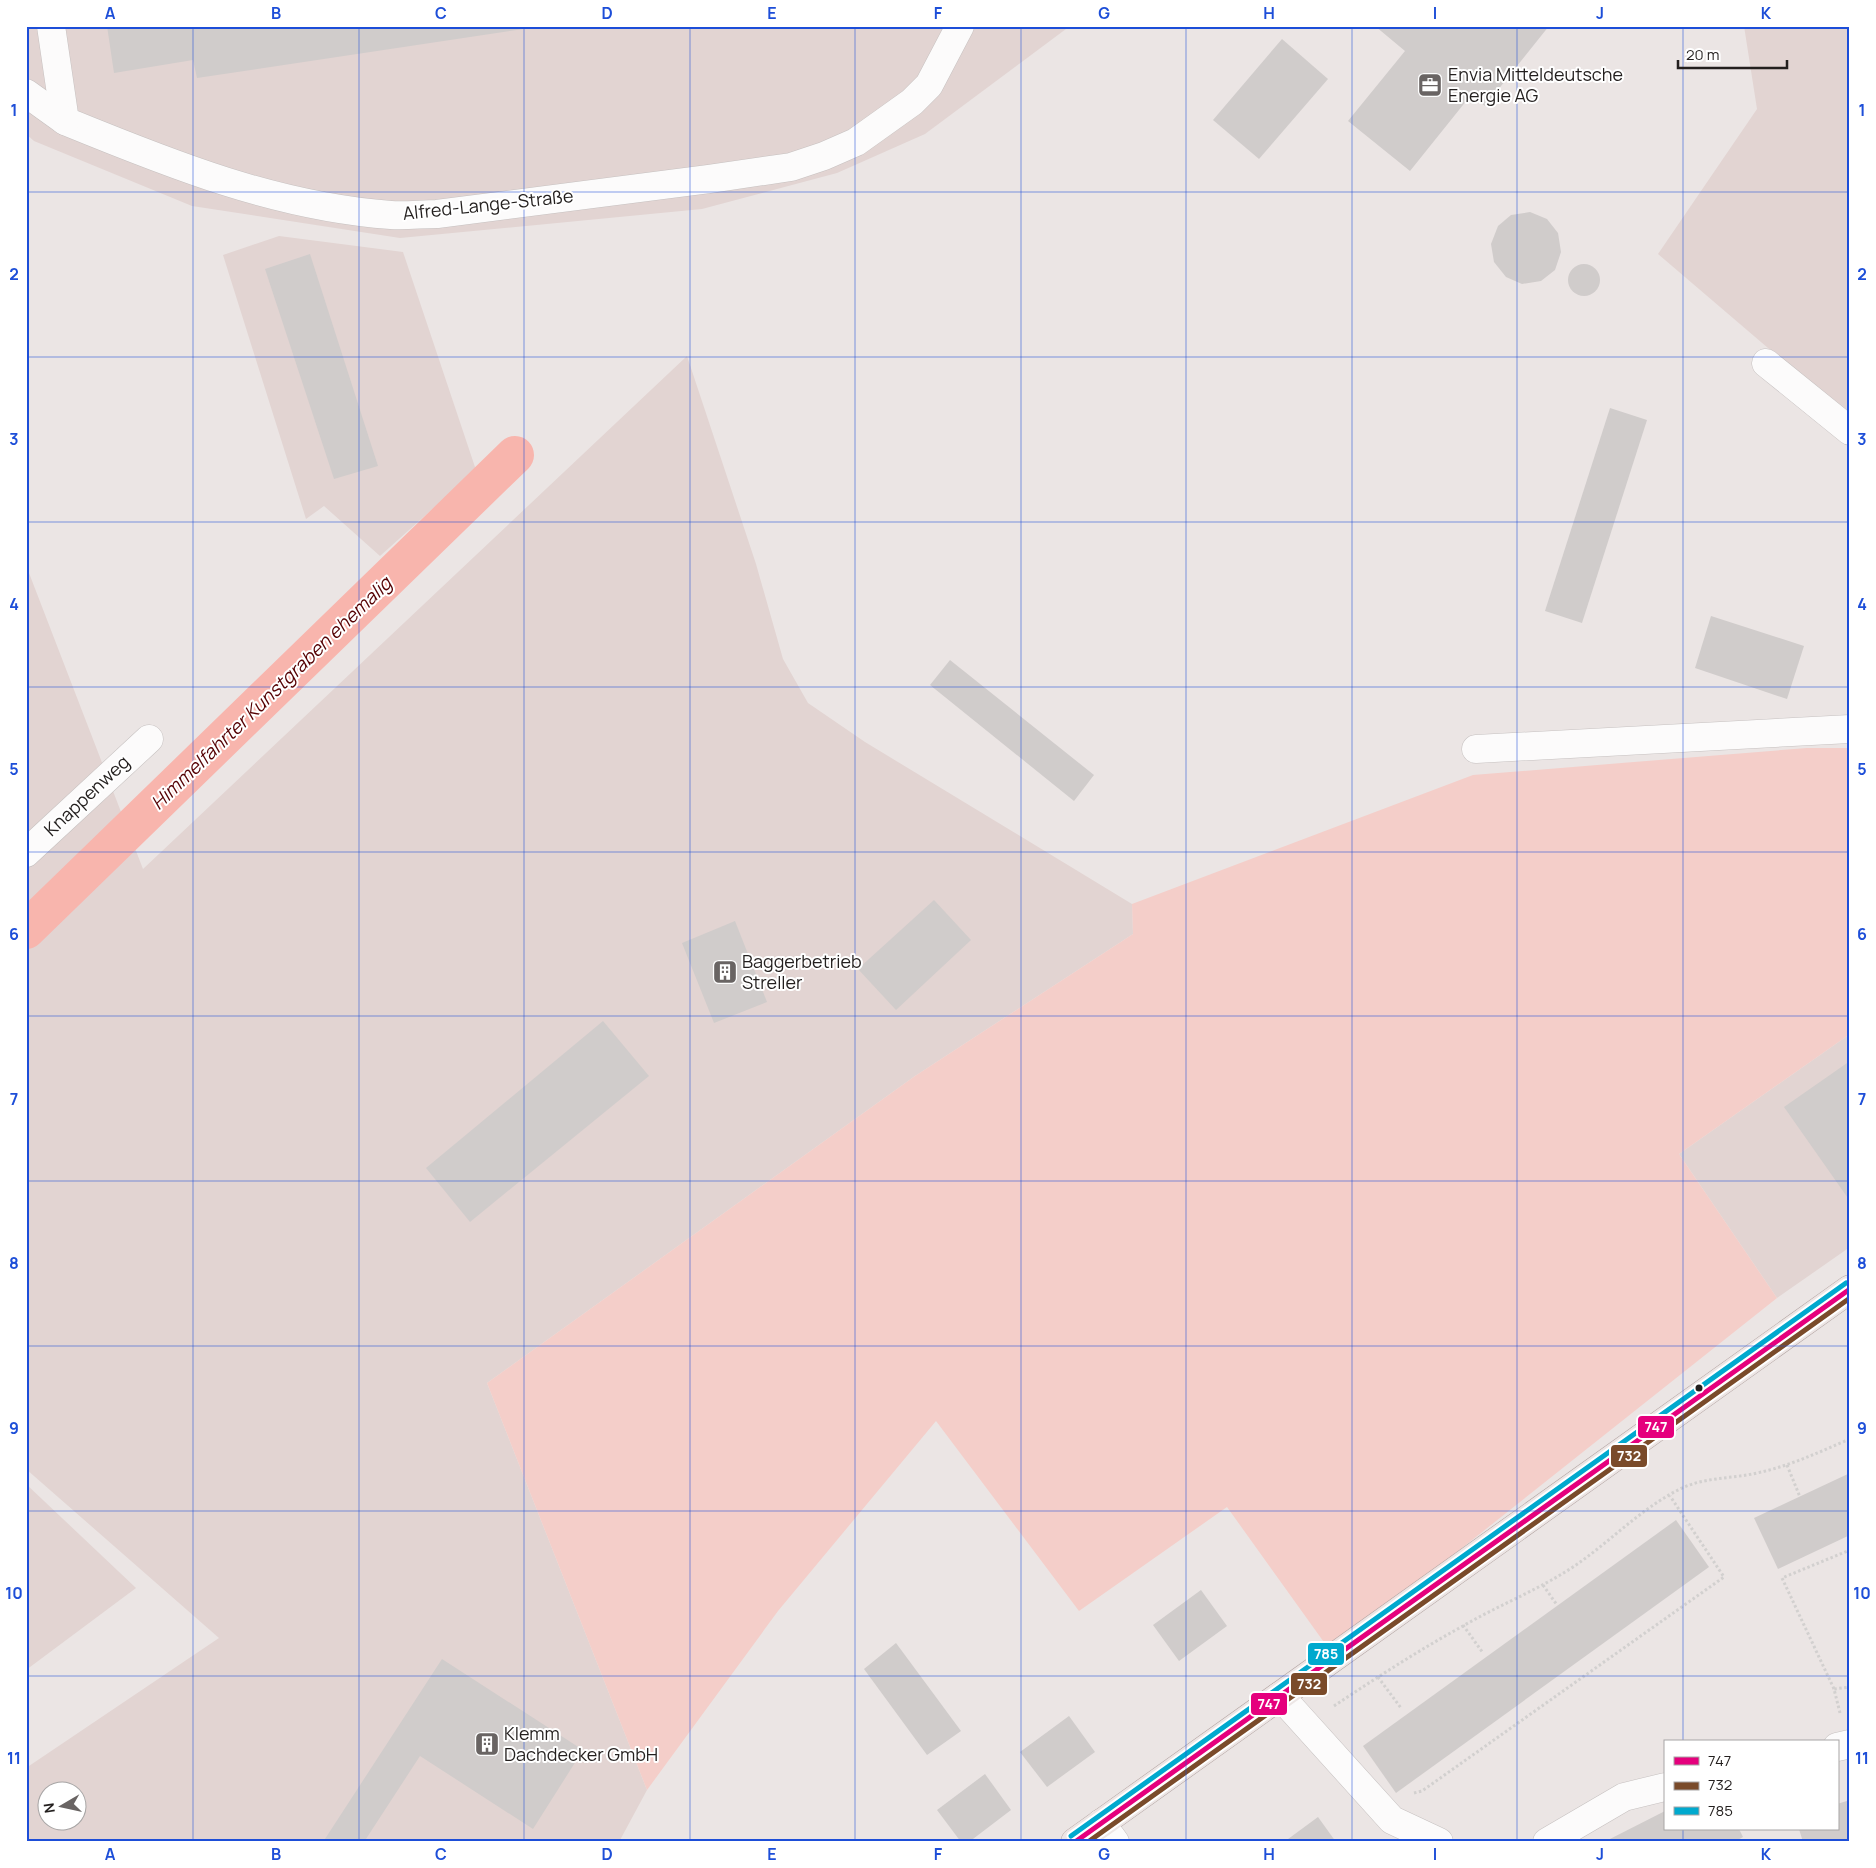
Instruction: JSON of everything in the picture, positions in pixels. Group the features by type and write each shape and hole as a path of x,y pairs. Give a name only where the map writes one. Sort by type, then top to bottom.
{"main road":[{"path":"1075,1842 1108,1832 1280,1696 1850,1289"}],"lane":[{"path":"51,26 65,121"},
{"name":"Alfred-Lange-Straße","path":"26,93 65,121 156,158 252,190 329,208 393,215 437,214 791,167 824,156 856,142 912,102 929,85 960,26"},
{"path":"1766,363 1850,431"},
{"path":"1476,750 1850,729"},
{"name":"Knappenweg","path":"26,853 149,738"},
{"path":"1280,1696 1392,1820 1439,1842"},
{"path":"1547,1842 1624,1797 1664,1787"}],"path":[{"path":"1306,1725 1378,1677 1463,1625 1543,1585 1574,1567 1680,1489 1700,1482 1756,1473 1787,1465 1850,1440"},
{"path":"1787,1465 1800,1497"},
{"path":"1378,1804 1422,1791 1724,1577 1670,1496"},
{"path":"1834,1690 1782,1578 1850,1550"},
{"path":"1543,1585 1557,1605"},
{"path":"1463,1625 1483,1653"},
{"path":"1378,1677 1401,1708"}],"shaded area":[{"path":"26,26 1070,26 925,134 837,173 702,209 400,238 192,206 34,141 26,134"},
{"path":"1744,26 1850,26 1850,418 1658,254 1757,109"},
{"path":"279,236 403,252 476,470 380,556 324,506 306,519 223,255"},
{"path":"687,356 756,564 783,659 808,703 865,742 1132,904 1133,934 915,1076 487,1383 647,1790 619,1842 26,1842 26,1768 219,1638 26,1469 26,573 29,573 143,869"},
{"path":"1807,748 1850,748 1850,1034 1679,1154 1777,1298 1331,1652 1227,1507 1079,1611 936,1421 778,1611 647,1790 487,1383 915,1076 1133,934 1132,904 1473,775"},
{"path":"1850,1034 1850,1247 1777,1298 1679,1154"},
{"path":"26,1484 136,1588 26,1670"}],"building":[{"path":"107,26 537,27 197,78 193,60 114,73"},
{"path":"1375,26 1549,26 1485,106 1471,95 1410,171 1348,121 1405,51"},
{"path":"1282,39 1328,79 1259,159 1213,120"},
{"path":"1530,212 1547,219 1558,233 1561,252 1555,270 1541,281 1522,284 1506,277 1494,262 1491,244 1498,226 1511,215"},
{"path":"310,254 378,466 334,479 265,269"},
{"path":"1584,264 1590,265 1595,269 1599,274 1599,286 1595,291 1590,295 1584,296 1578,295 1573,291 1569,286 1568,280 1569,274 1573,269 1578,265"},
{"path":"1610,408 1647,420 1582,623 1545,611"},
{"path":"1711,616 1804,646 1787,699 1695,668"},
{"path":"950,660 1094,775 1074,801 930,685"},
{"path":"934,900 971,940 896,1010 858,969"},
{"name":"Baggerbetrieb Streller","path":"735,921 767,1002 714,1023 682,943"},
{"path":"603,1021 649,1076 470,1222 426,1168"},
{"path":"1850,1061 1850,1201 1784,1107"},
{"path":"1850,1473 1850,1535 1778,1569 1754,1518"},
{"path":"1676,1520 1709,1567 1396,1793 1363,1746"},
{"path":"1201,1590 1227,1626 1179,1661 1153,1625"},
{"path":"896,1643 961,1731 927,1755 864,1669"},
{"name":"Klemm Dachdecker GmbH","path":"442,1659 583,1750 533,1829 420,1756 364,1842 323,1842"},
{"path":"1069,1716 1095,1752 1047,1787 1020,1752"},
{"path":"985,1774 1011,1810 969,1842 961,1842 937,1810"},
{"path":"1850,1800 1850,1842 1803,1842 1799,1830 1838,1830 1838,1804"},
{"path":"1664,1812 1664,1830 1740,1830 1743,1837 1734,1842 1604,1842"},
{"path":"1318,1817 1336,1842 1284,1842"}],"waterway":[{"name":"Himmelfahrter Kunstgraben ehemalig","path":"26,930 515,455"}],"transit line":[{"name":"785","path":"1071,1836 1846,1283"},
{"name":"747","path":"1075,1842 1850,1289"},
{"name":"732","path":"1088,1842 1850,1298"}],"place":[{"name":"Envia Mitteldeutsche Energie AG","path":"1430,85"},
{"name":"Baggerbetrieb Streller","path":"725,972"},
{"name":"Klemm Dachdecker GmbH","path":"487,1744"}]}
